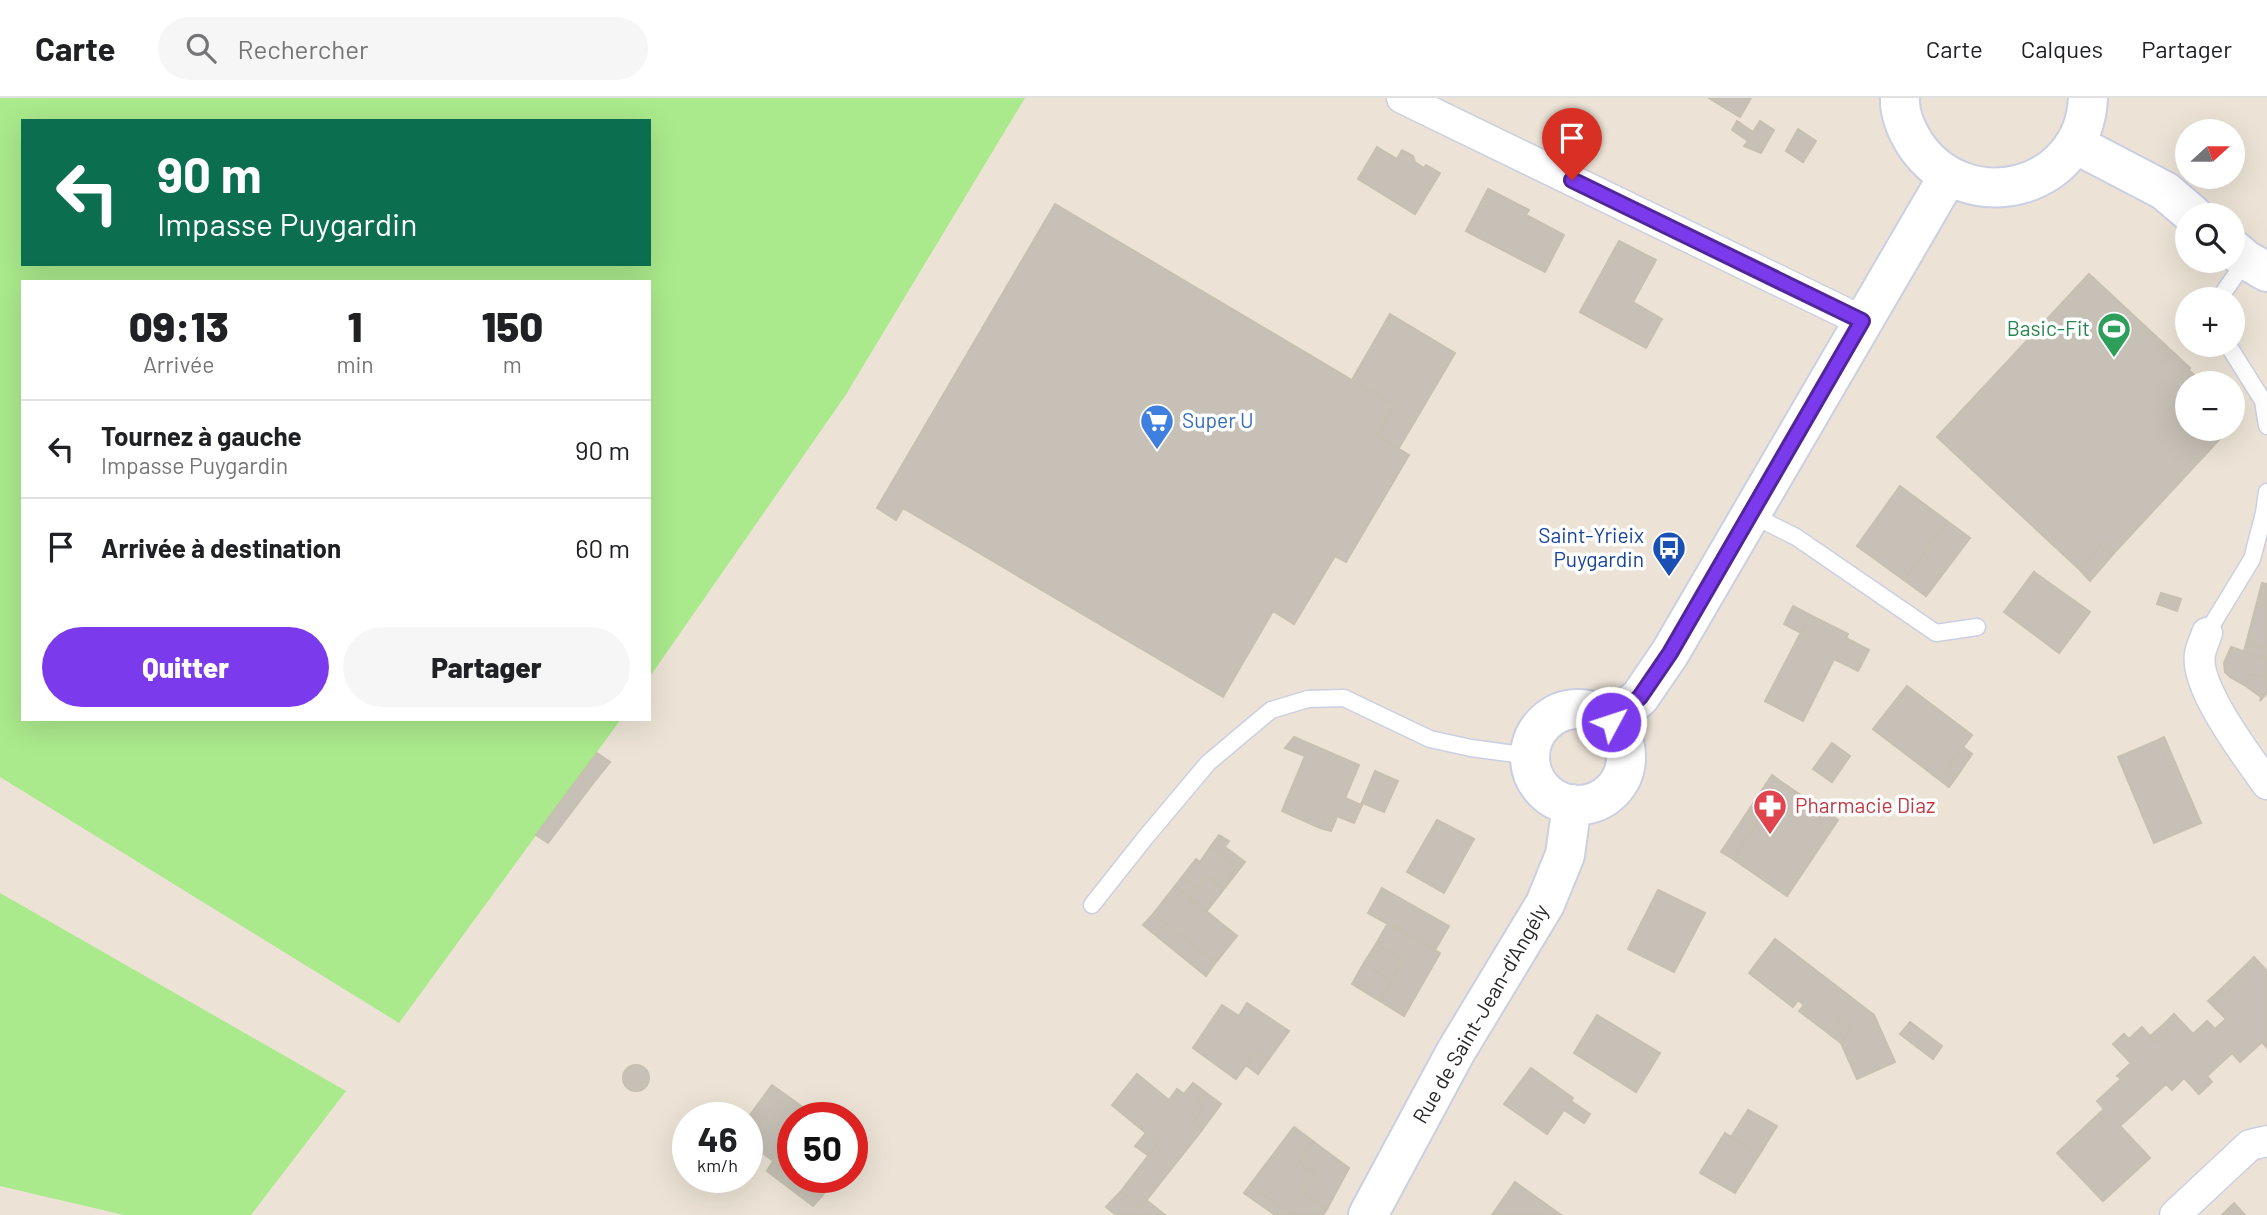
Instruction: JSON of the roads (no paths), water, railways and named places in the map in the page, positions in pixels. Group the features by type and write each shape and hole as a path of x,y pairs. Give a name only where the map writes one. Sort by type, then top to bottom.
{"main road":[{"path":"1900,98 1908,132 1924,157 1948,176 1974,186 2003,188 2032,181 2056,166 2075,144 2088,114 2088,98"},
{"path":"2075,144 2165,191 2179,203"},
{"path":"1611,722 1640,697 1656,676 1948,176"},
{"path":"1583,709 1598,713 1611,722 1621,734 1626,749 1626,765 1621,780 1611,792 1598,801 1583,805 1552,797 1540,786 1533,772 1530,756 1540,727 1567,710 1583,709"},
{"name":"Rue de Saint-Jean-d'Angély","path":"1368,1215 1455,1053 1545,904 1565,855 1572,804"}],"street":[{"path":"1402,98 1862,321"},
{"path":"2207,633 2199,655 2201,675 2229,730 2267,784"},
{"path":"2175,1215 2250,1145 2267,1141"}],"lane":[{"path":"2228,287 2249,260"},
{"path":"2236,357 2263,401 2267,426"},
{"path":"2207,633 2252,559 2266,513 2267,492"},
{"path":"1750,514 1796,537 1936,633 1977,627"},
{"path":"1092,905 1208,763 1271,710 1308,699 1344,698 1430,739 1530,756"}],"place":[{"name":"Basic-Fit","path":"2114,359"},
{"name":"Super U","path":"1157,451"},
{"name":"Saint-Yrieix Puygardin","path":"1669,578"},
{"name":"Pharmacie Diaz","path":"1770,836"}]}
